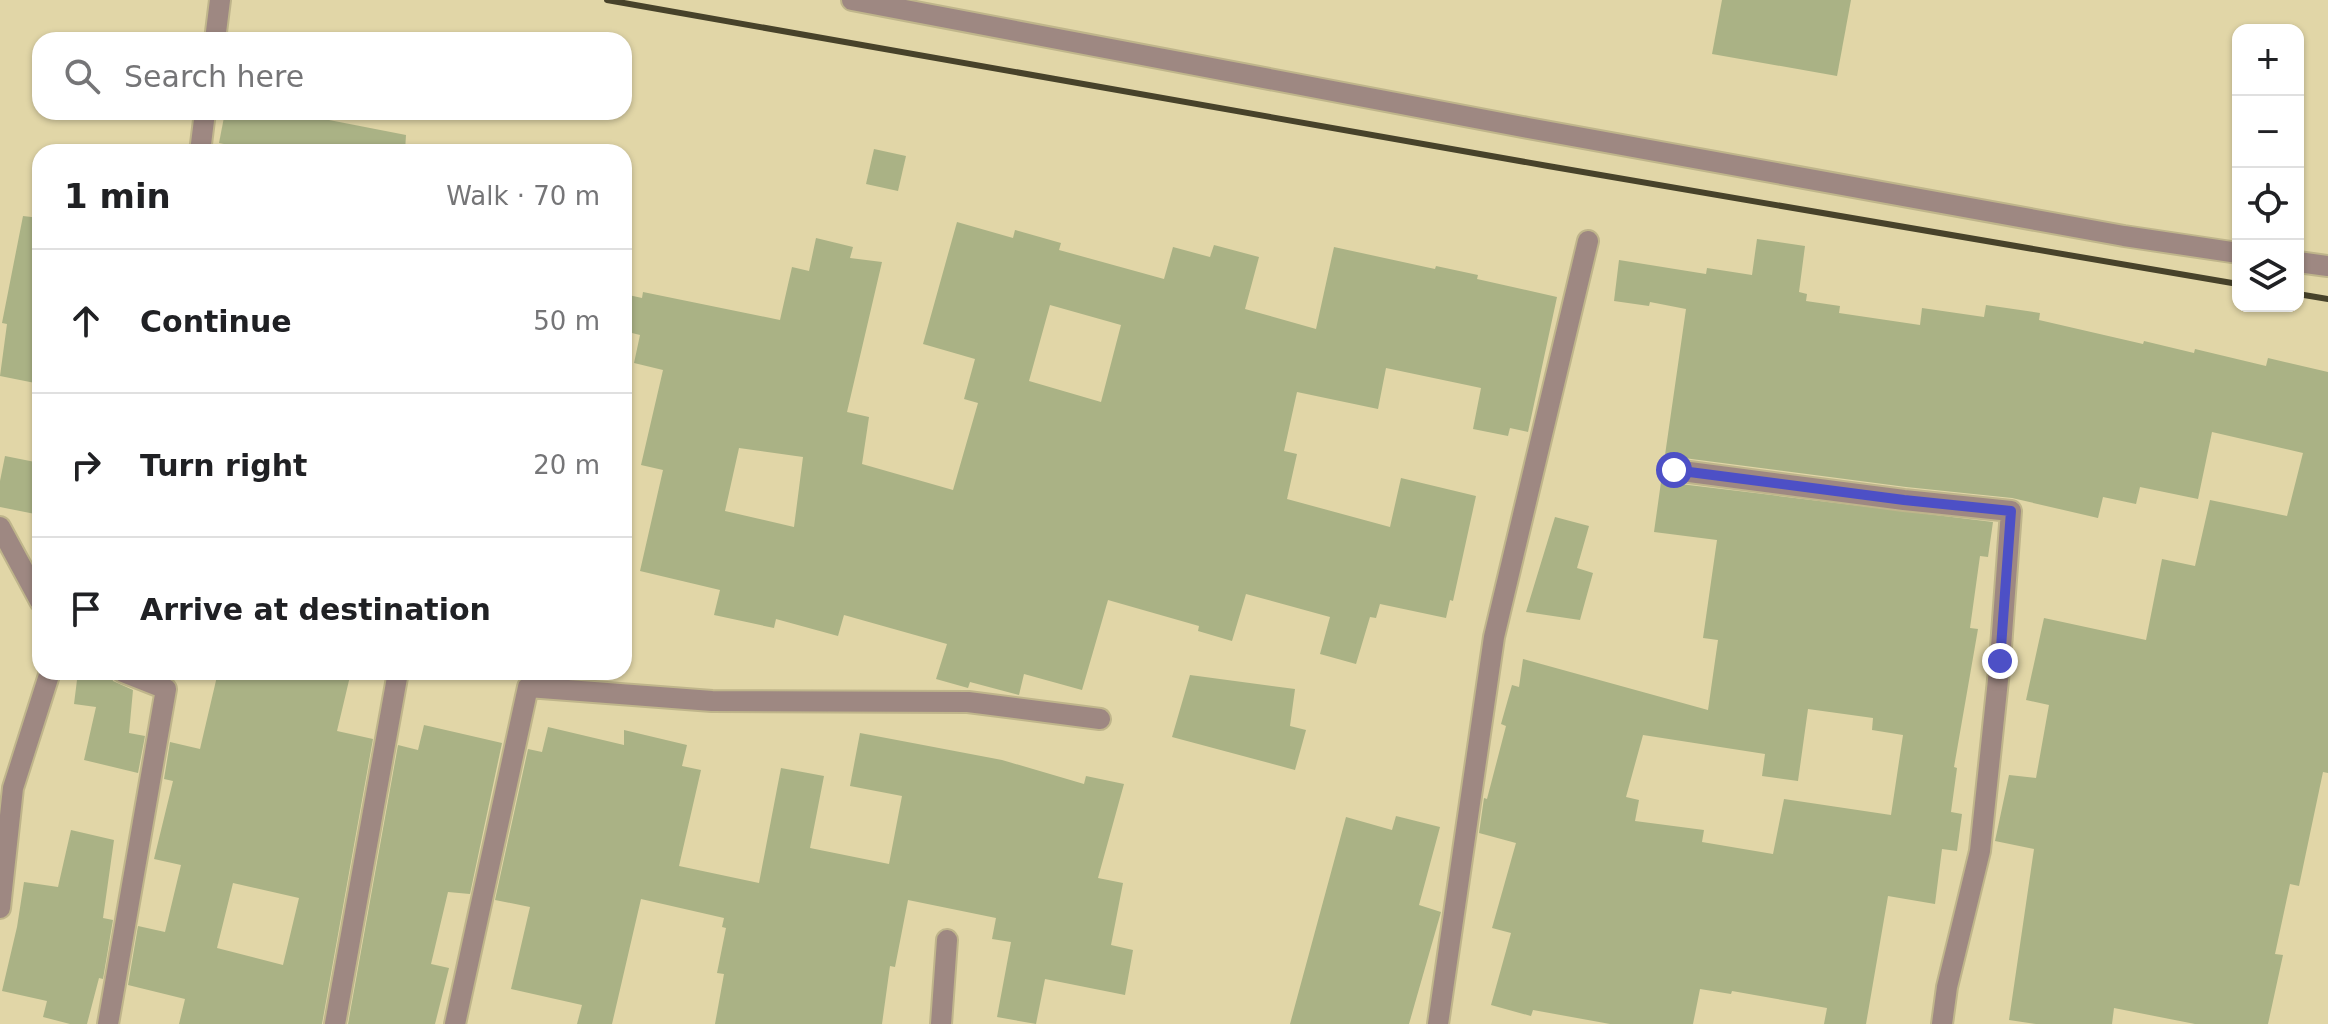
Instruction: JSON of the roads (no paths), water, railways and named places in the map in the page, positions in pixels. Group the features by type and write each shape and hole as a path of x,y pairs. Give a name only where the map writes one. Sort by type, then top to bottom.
{"street":[{"path":"216,32 220,0"},
{"path":"852,0 1528,128 2124,236 2232,252"},
{"path":"201,144 204,120"},
{"path":"1438,1024 1494,637 1588,241"},
{"path":"2304,263 2328,266"},
{"path":"1674,470 2011,511 2000,661 1980,851 1947,987 1942,1024"},
{"path":"0,527 32,586"},
{"path":"0,908 6,789 47,680"},
{"path":"108,1024 166,689 143,680"},
{"path":"335,1024 397,680"},
{"path":"455,1024 528,687 712,701 968,702 1100,719"},
{"path":"941,1024 947,940"}],"railway":[{"path":"607,0 2232,283"},
{"path":"2304,295 2328,299"}]}
